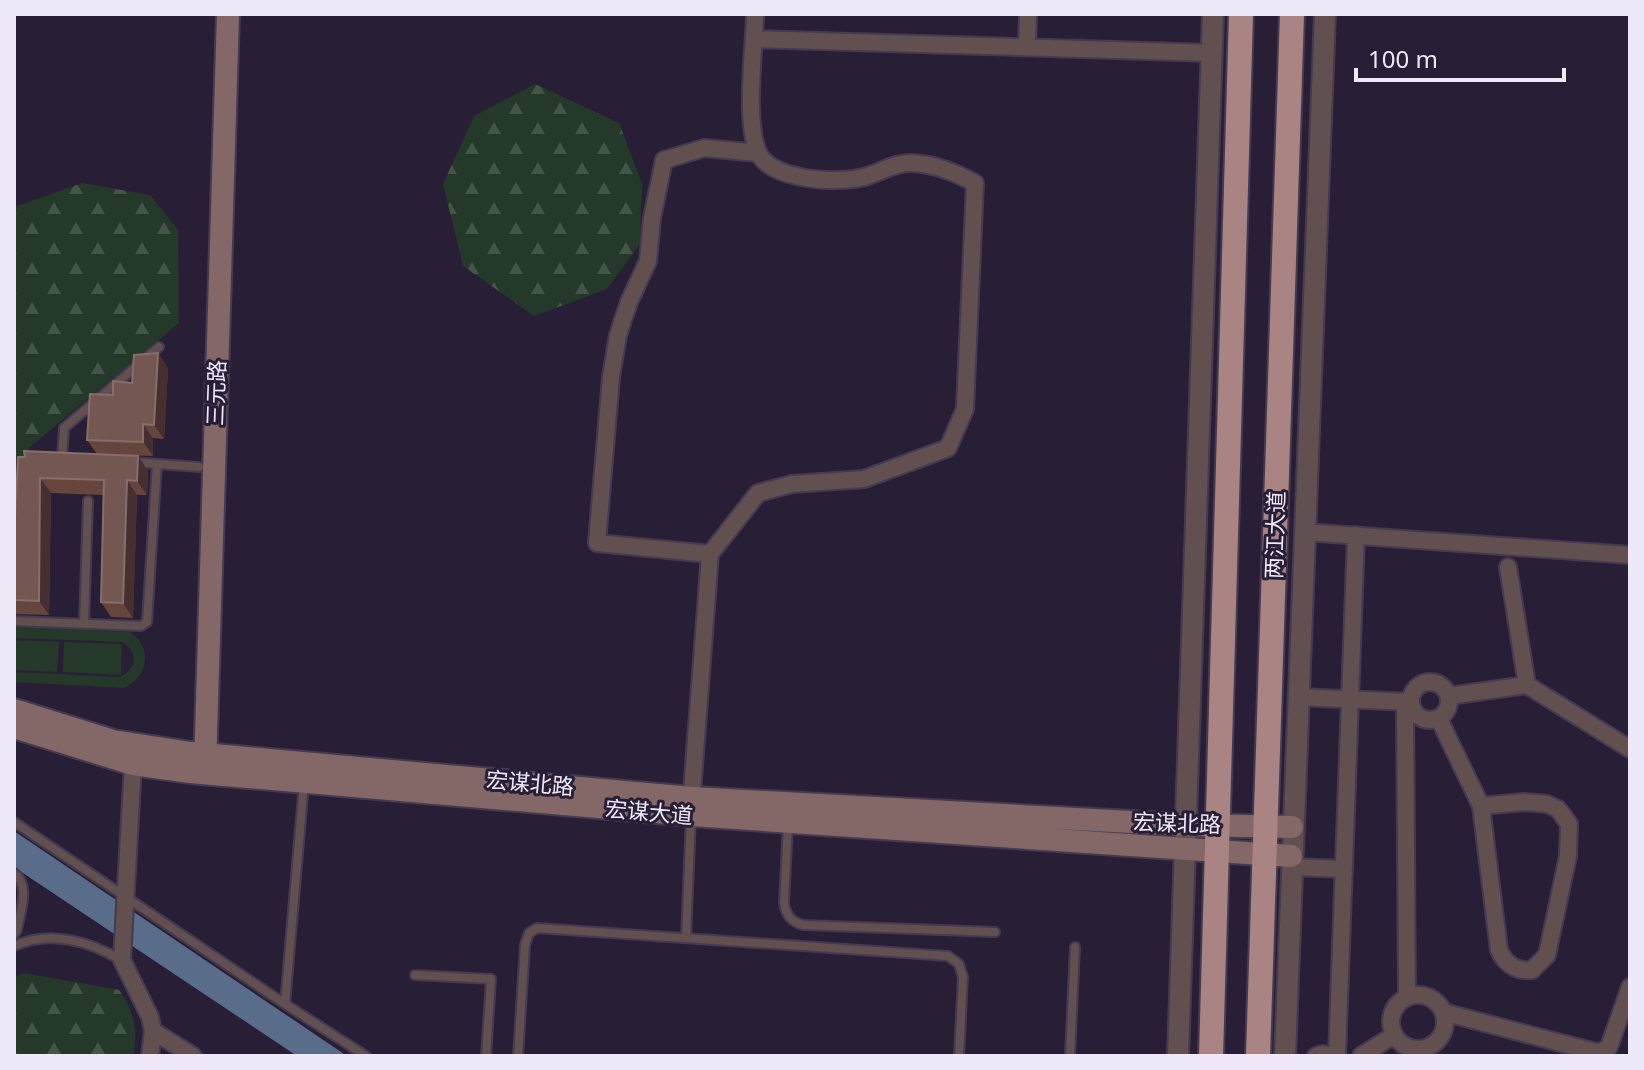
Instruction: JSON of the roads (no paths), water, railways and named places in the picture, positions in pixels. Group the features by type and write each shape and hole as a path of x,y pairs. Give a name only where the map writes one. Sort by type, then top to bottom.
{"highway":[{"path":"1211,1056 1241,14"},
{"name":"两江大道","path":"1258,1056 1292,14"}],"main road":[{"name":"三元路","path":"198,763 199,467 217,14"},
{"name":"三元路","path":"198,763 228,14"},
{"name":"宏谋北路","path":"14,710 198,763 691,806 1292,827"},
{"name":"宏谋大道","path":"14,727 133,764 198,763 305,782 691,806 788,822 1265,854 1291,862"}],"street":[{"path":"755,14 752,119 758,153"},
{"path":"1027,47 1028,14"},
{"path":"1178,1056 1213,14"},
{"path":"1285,1056 1325,14"},
{"path":"754,39 1211,53"},
{"path":"691,806 710,554 758,493 792,484 864,479 948,448 965,409 975,183 948,169 907,162 861,178 812,179 780,172 758,153 704,148 664,160 652,218 648,261 618,335 611,377 597,543 710,554"},
{"path":"1304,532 1630,555"},
{"path":"1316,1056 1335,1056 1356,535"},
{"path":"1508,567 1527,685"},
{"path":"1407,997 1408,702 1417,687 1429,682 1442,686 1449,696 1448,710 1439,719 1421,719 1408,702"},
{"path":"1449,696 1527,685 1630,749"},
{"path":"1297,697 1408,702"},
{"path":"1439,719 1481,806 1501,956 1515,968 1532,970 1547,955 1568,856 1569,824 1558,809 1547,804 1516,802 1481,806"},
{"path":"133,764 122,960 150,1017 153,1031 150,1056"},
{"path":"1291,862 1344,869"},
{"path":"1443,1012 1444,1030 1434,1044 1426,1048 1408,1047 1394,1035 1391,1027 1394,1009 1415,994 1432,999 1443,1012 1598,1053 1609,1047 1630,987"},
{"path":"153,1031 193,1056"},
{"path":"1361,1056 1394,1035"}],"lane":[{"path":"75,460 61,459 64,428 159,347"},
{"path":"116,462 199,467"},
{"path":"14,621 141,626 147,622 157,464"},
{"path":"84,624 88,501"},
{"path":"285,1004 305,782"},
{"path":"686,938 691,806"},
{"path":"14,822 366,1056"},
{"path":"788,822 784,903 787,915 793,922 803,925 995,932"},
{"path":"14,873 21,879 23,888 14,934"},
{"path":"518,1056 525,945 533,929 948,956 959,964 963,977 959,1056"},
{"path":"14,946 26,941 73,940 95,946 122,960"},
{"path":"1070,1056 1075,947"},
{"path":"415,975 491,979 486,1056"}],"water":[{"path":"14,831 347,1056 297,1056 14,867"}]}
